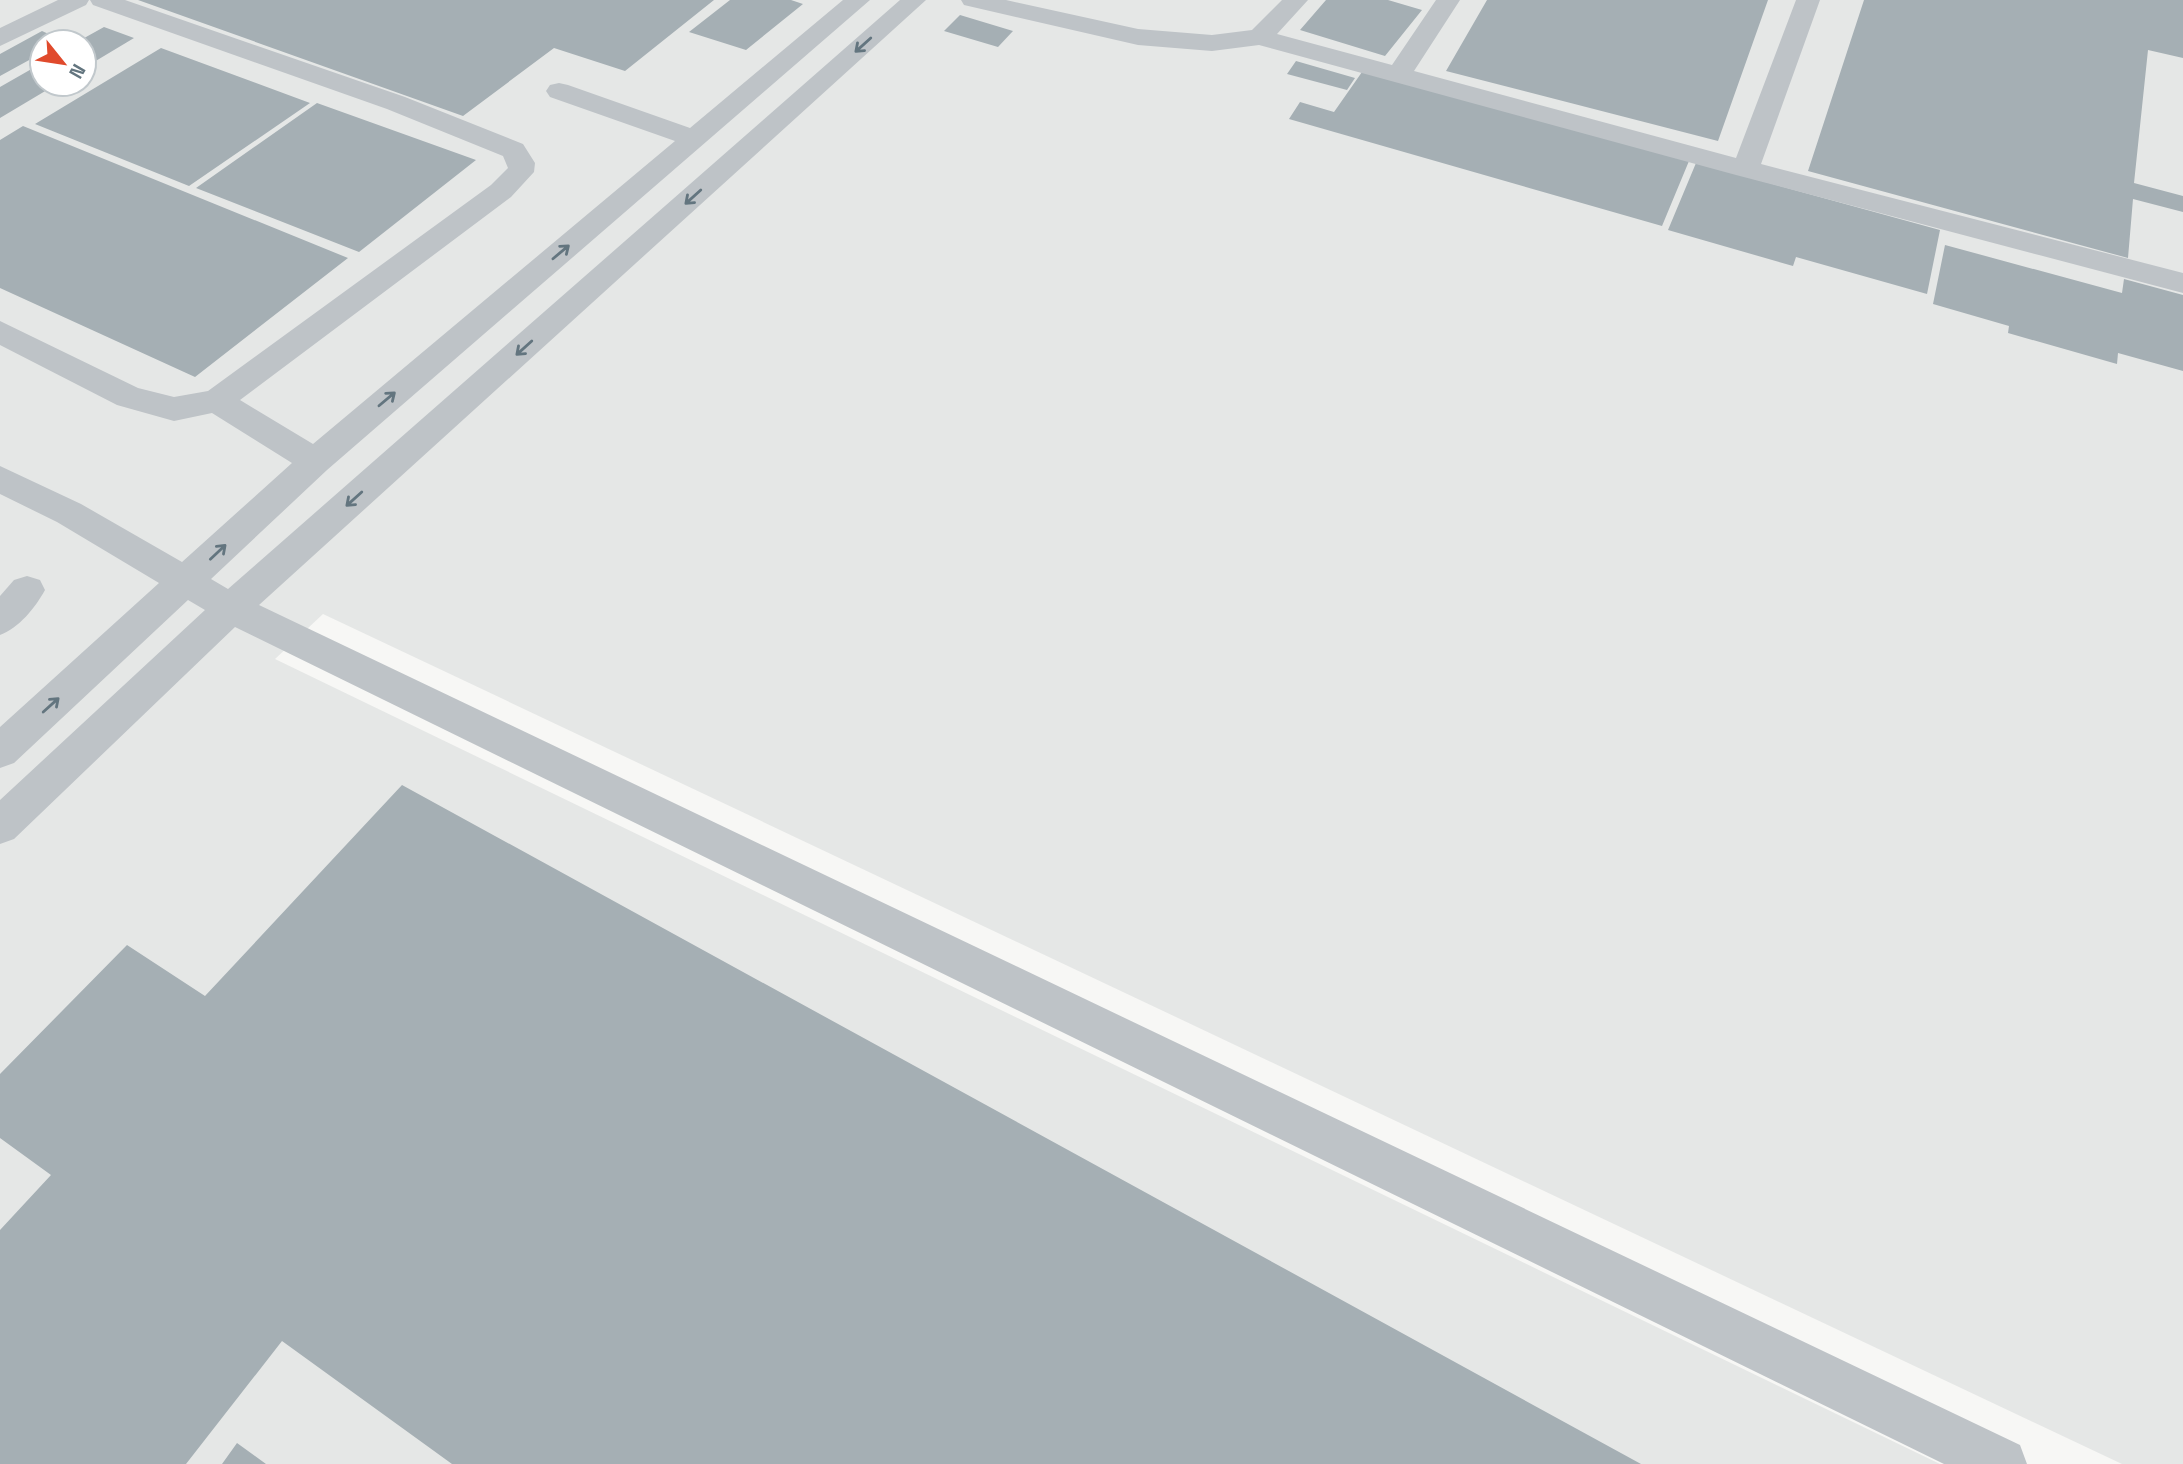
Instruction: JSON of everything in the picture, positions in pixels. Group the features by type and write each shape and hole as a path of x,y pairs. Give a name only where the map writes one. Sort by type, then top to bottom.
{"street":[{"path":"0,38 77,0"},
{"path":"0,332 128,397 174,409 193,408 217,401 501,191 517,177 523,166 523,161 513,150 396,103 102,0"},
{"path":"0,751 315,461 858,0"},
{"path":"0,826 231,608 914,0"},
{"path":"973,0 1138,37 1212,43 1261,37 1746,169 2183,283"},
{"path":"1261,37 1296,0"},
{"path":"1398,75 1448,0"},
{"path":"1746,169 1808,0"},
{"path":"16,6 38,19"},
{"path":"559,90 694,139"},
{"path":"217,401 315,461"},
{"path":"0,479 69,513 231,608 2001,1464"},
{"path":"0,620 27,590"}],"shaded area":[{"path":"0,0 2183,0 2183,1464 2122,1464 323,614 275,659 1940,1464 0,1464"}],"building":[{"path":"138,0 714,0 625,71 554,48 463,116"},
{"path":"730,0 791,0 803,4 746,50 689,32"},
{"path":"1326,0 1388,0 1422,10 1385,56 1300,30"},
{"path":"1487,0 1768,0 1718,141 1446,71"},
{"path":"1864,0 2183,0 2183,58 2148,50 2134,183 2183,196 2183,212 2133,199 2128,258 1808,171"},
{"path":"960,15 1013,31 998,47 944,31"},
{"path":"104,27 134,38 98,60 98,30"},
{"path":"28,39 28,61 0,76 0,54"},
{"path":"161,48 310,103 189,186 35,124 78,98 98,98 98,86"},
{"path":"1296,61 1355,78 1347,90 1287,74"},
{"path":"28,71 28,98 34,98 0,118 0,87"},
{"path":"1362,72 1689,161 1662,226 1289,119 1300,102 1334,112"},
{"path":"317,103 476,160 359,252 196,188"},
{"path":"23,126 348,258 195,377 0,288 0,140"},
{"path":"1696,163 1940,230 1927,294 1796,257 1793,266 1668,230"},
{"path":"1945,245 2122,293 2124,279 2183,295 2183,371 2118,353 2117,364 2008,333 2009,326 1933,304"},
{"path":"402,785 1641,1464 452,1464 282,1341 186,1464 0,1464 0,1230 51,1175 0,1138 0,1074 127,945 205,996"},
{"path":"237,1443 266,1464 222,1464"}]}
